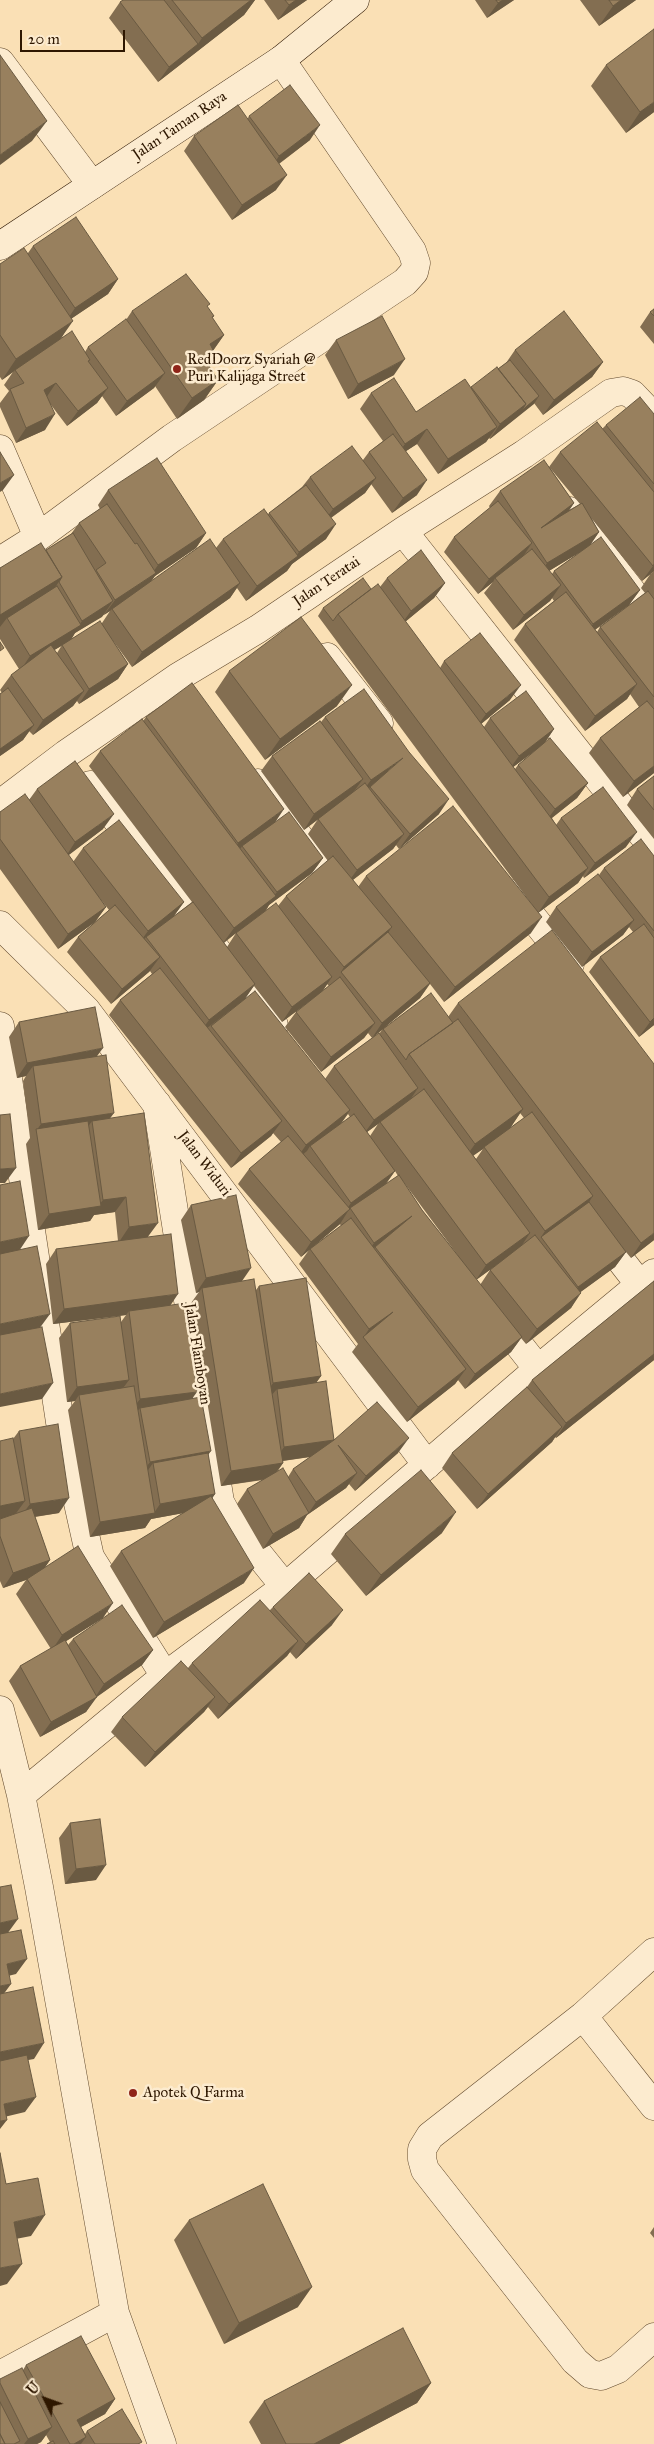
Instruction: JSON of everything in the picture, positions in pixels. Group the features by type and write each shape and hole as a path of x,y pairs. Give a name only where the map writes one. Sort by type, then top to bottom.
{"street":[{"name":"Jalan Taman Raya","path":"0,246 281,60 356,0"},
{"path":"0,561 38,537 172,438 405,282 414,272 416,263 412,251 281,60"},
{"path":"0,62 92,185"},
{"name":"Jalan Teratai","path":"0,804 66,754 184,685 289,608 403,531 524,454 611,393 623,391 632,394 654,417"},
{"path":"0,449 38,537"},
{"path":"524,454 654,620"},
{"path":"403,531 654,849"},
{"path":"289,608 392,739"},
{"path":"66,754 290,1046"},
{"path":"244,764 358,914"},
{"path":"496,871 587,987"},
{"name":"Jalan Widuri","path":"0,925 86,1010 156,1100 427,1466"},
{"path":"0,1026 60,1422 90,1557 165,1676"},
{"name":"Jalan Flamboyan","path":"156,1100 220,1502 227,1515 285,1586"},
{"path":"21,1795 165,1676 285,1586 538,1369 647,1279 586,1214"},
{"path":"477,1290 538,1369"},
{"path":"0,1710 21,1795 115,2313 162,2444"},
{"path":"654,1952 583,2016 430,2136 422,2149 425,2170 575,2361 590,2374 601,2376 618,2369 654,2337"},
{"path":"583,2016 654,2106"},
{"path":"0,2375 115,2313"}],"building":[{"path":"123,0 164,0 198,44 169,67 120,2"},
{"path":"172,0 251,0 202,38"},
{"path":"285,0 296,0 289,5"},
{"path":"609,0 621,0 613,6"},
{"path":"654,29 654,102 640,112 606,65"},
{"path":"0,55 47,121 0,155"},
{"path":"290,85 320,125 279,156 249,116"},
{"path":"238,105 287,175 242,205 194,136"},
{"path":"76,217 118,279 75,308 33,246"},
{"path":"24,248 73,321 16,359 0,335 0,264"},
{"path":"186,274 210,304 207,306 224,335 210,344 213,350 203,357 218,380 192,398 132,311"},
{"path":"564,311 603,362 554,400 515,350"},
{"path":"382,316 405,359 358,384 336,340"},
{"path":"126,319 165,373 127,401 88,347"},
{"path":"72,331 90,360 88,361 108,388 78,411 56,383 44,390 55,414 26,428 10,389 24,383 15,370"},
{"path":"510,360 539,396 521,411 526,404 498,369"},
{"path":"497,367 526,404 500,424 471,387"},
{"path":"394,378 416,412 465,379 497,427 448,459 427,429 405,444 371,393"},
{"path":"640,397 654,414 654,484 606,425"},
{"path":"597,422 654,492 653,566 560,452"},
{"path":"393,434 427,480 403,498 369,452"},
{"path":"352,446 376,478 333,509 310,477"},
{"path":"0,452 14,475 0,483"},
{"path":"157,458 206,533 158,565 108,490"},
{"path":"544,460 574,503 541,528 582,503 599,532 547,563 500,491"},
{"path":"306,485 336,524 299,552 269,513"},
{"path":"498,501 532,543 489,579 454,537"},
{"path":"107,504 135,544 137,543 156,573 115,600 96,570 106,563 79,523"},
{"path":"264,509 298,556 257,586 223,539"},
{"path":"73,533 113,601 82,621 59,582 62,577 46,550"},
{"path":"601,537 640,590 593,624 554,571"},
{"path":"210,539 240,583 142,652 112,609"},
{"path":"41,543 62,577 0,615 0,568"},
{"path":"532,549 561,585 524,615 495,578"},
{"path":"421,550 445,583 411,611 387,578"},
{"path":"363,578 371,589 338,614 333,621 323,608"},
{"path":"378,584 588,868 549,897 338,614"},
{"path":"57,586 81,625 30,656 7,618"},
{"path":"648,591 654,599 654,697 600,627"},
{"path":"566,592 637,684 595,716 525,624"},
{"path":"301,617 352,685 280,739 229,671"},
{"path":"100,621 128,664 89,689 62,645"},
{"path":"480,633 521,685 486,714 444,661"},
{"path":"0,642 4,648 0,651"},
{"path":"51,645 84,691 43,720 11,675"},
{"path":"192,683 284,809 238,843 146,717"},
{"path":"8,688 34,725 0,749 0,694"},
{"path":"364,689 409,752 449,799 410,834 370,787 403,758 371,780 325,717"},
{"path":"526,691 554,729 519,756 490,718"},
{"path":"647,701 654,709 654,766 634,781 600,738"},
{"path":"142,719 276,896 234,928 100,751"},
{"path":"320,721 363,779 314,814 272,756"},
{"path":"550,738 588,783 555,809 518,765"},
{"path":"75,761 114,814 75,842 37,789"},
{"path":"654,776 654,810 637,789"},
{"path":"365,783 404,834 357,870 318,819"},
{"path":"603,787 637,832 595,863 561,818"},
{"path":"25,794 106,907 68,934 0,839 0,812"},
{"path":"453,806 542,917 455,987 366,876"},
{"path":"289,812 323,858 277,892 242,846"},
{"path":"119,820 184,902 148,931 83,848"},
{"path":"641,839 654,856 654,931 604,868"},
{"path":"333,856 392,927 344,967 286,896"},
{"path":"598,874 634,920 592,952 556,907"},
{"path":"193,902 255,984 209,1020 146,937"},
{"path":"276,903 332,977 292,1007 236,933"},
{"path":"115,905 160,957 122,989 78,937"},
{"path":"644,924 654,938 654,1018 650,1022 600,957"},
{"path":"552,930 654,1064 654,1233 641,1243 458,1003"},
{"path":"388,932 430,983 382,1023 341,972"},
{"path":"160,968 282,1121 241,1153 120,1000"},
{"path":"340,977 375,1023 331,1057 296,1012"},
{"path":"255,991 350,1110 306,1145 211,1026"},
{"path":"431,993 453,1023 409,1054 406,1060 383,1029"},
{"path":"95,1007 103,1048 27,1063 19,1022"},
{"path":"458,1019 523,1109 475,1144 409,1054"},
{"path":"379,1033 418,1088 374,1120 334,1066"},
{"path":"106,1055 114,1113 41,1124 33,1066"},
{"path":"424,1089 530,1233 486,1265 380,1122"},
{"path":"532,1112 593,1196 545,1231 484,1147"},
{"path":"144,1113 158,1223 129,1227 126,1197 103,1200 92,1121"},
{"path":"10,1114 16,1168 0,1169 0,1115"},
{"path":"354,1114 395,1171 351,1203 310,1146"},
{"path":"88,1121 101,1206 49,1214 36,1129"},
{"path":"288,1136 350,1209 311,1242 249,1169"},
{"path":"399,1175 422,1210 522,1337 475,1374 375,1247 412,1216 374,1243 350,1208"},
{"path":"20,1181 29,1236 0,1242 0,1185"},
{"path":"236,1195 251,1268 206,1278 191,1205"},
{"path":"589,1202 626,1252 578,1287 541,1237"},
{"path":"351,1218 466,1369 418,1407 363,1337 393,1312 369,1329 310,1249"},
{"path":"171,1234 178,1294 64,1309 56,1249"},
{"path":"535,1235 581,1293 537,1329 490,1270"},
{"path":"37,1246 50,1314 0,1324 0,1254"},
{"path":"306,1278 321,1376 273,1383 259,1286"},
{"path":"254,1279 283,1463 231,1471 202,1288"},
{"path":"654,1281 654,1354 566,1423 532,1380"},
{"path":"186,1303 197,1392 140,1399 129,1311"},
{"path":"120,1316 129,1380 77,1387 70,1323"},
{"path":"42,1327 53,1383 0,1394 0,1335"},
{"path":"326,1381 334,1440 284,1447 277,1389"},
{"path":"134,1386 155,1513 100,1522 79,1395"},
{"path":"527,1387 562,1427 488,1494 452,1453"},
{"path":"201,1397 211,1451 150,1462 140,1408"},
{"path":"377,1402 409,1438 366,1476 338,1445 357,1473 316,1502 293,1469 334,1440"},
{"path":"58,1424 69,1498 30,1504 19,1431"},
{"path":"13,1438 25,1501 0,1506 0,1441"},
{"path":"208,1453 215,1494 160,1504 153,1463"},
{"path":"283,1468 309,1513 273,1534 247,1489"},
{"path":"421,1470 456,1512 381,1575 345,1534"},
{"path":"211,1496 254,1568 164,1622 121,1551"},
{"path":"32,1508 50,1560 13,1573 0,1536 0,1519"},
{"path":"78,1546 113,1603 62,1635 27,1579"},
{"path":"309,1573 343,1610 306,1644 273,1607"},
{"path":"260,1600 298,1641 229,1704 192,1663"},
{"path":"122,1605 153,1650 104,1684 73,1639"},
{"path":"65,1640 97,1697 51,1722 20,1666"},
{"path":"181,1661 215,1697 155,1752 122,1717"},
{"path":"100,1819 106,1865 76,1869 70,1823"},
{"path":"11,1885 18,1919 0,1923 0,1887"},
{"path":"21,1930 27,1959 7,1964 11,1984 0,1986 0,1934"},
{"path":"33,1987 44,2043 0,2052 0,1994"},
{"path":"27,2055 36,2097 4,2104 7,2120 0,2121 0,2061"},
{"path":"0,2153 6,2184 38,2178 45,2215 14,2222 22,2264 0,2268"},
{"path":"263,2184 312,2287 239,2323 189,2220"},
{"path":"403,2328 431,2383 314,2444 286,2444 264,2401"},
{"path":"81,2336 115,2399 77,2420 86,2437 74,2444 70,2444 26,2365"},
{"path":"22,2368 52,2427 28,2439 0,2383 0,2379"},
{"path":"0,2402 20,2441 14,2444 5,2444 0,2434"},
{"path":"122,2409 142,2442 138,2444 95,2444 87,2431"},
{"path":"0,2434 5,2444 0,2444"}],"place":[{"name":"RedDoorz Syariah @ Puri Kalijaga Street","path":"177,369"},
{"name":"Apotek Q Farma","path":"133,2093"}]}
